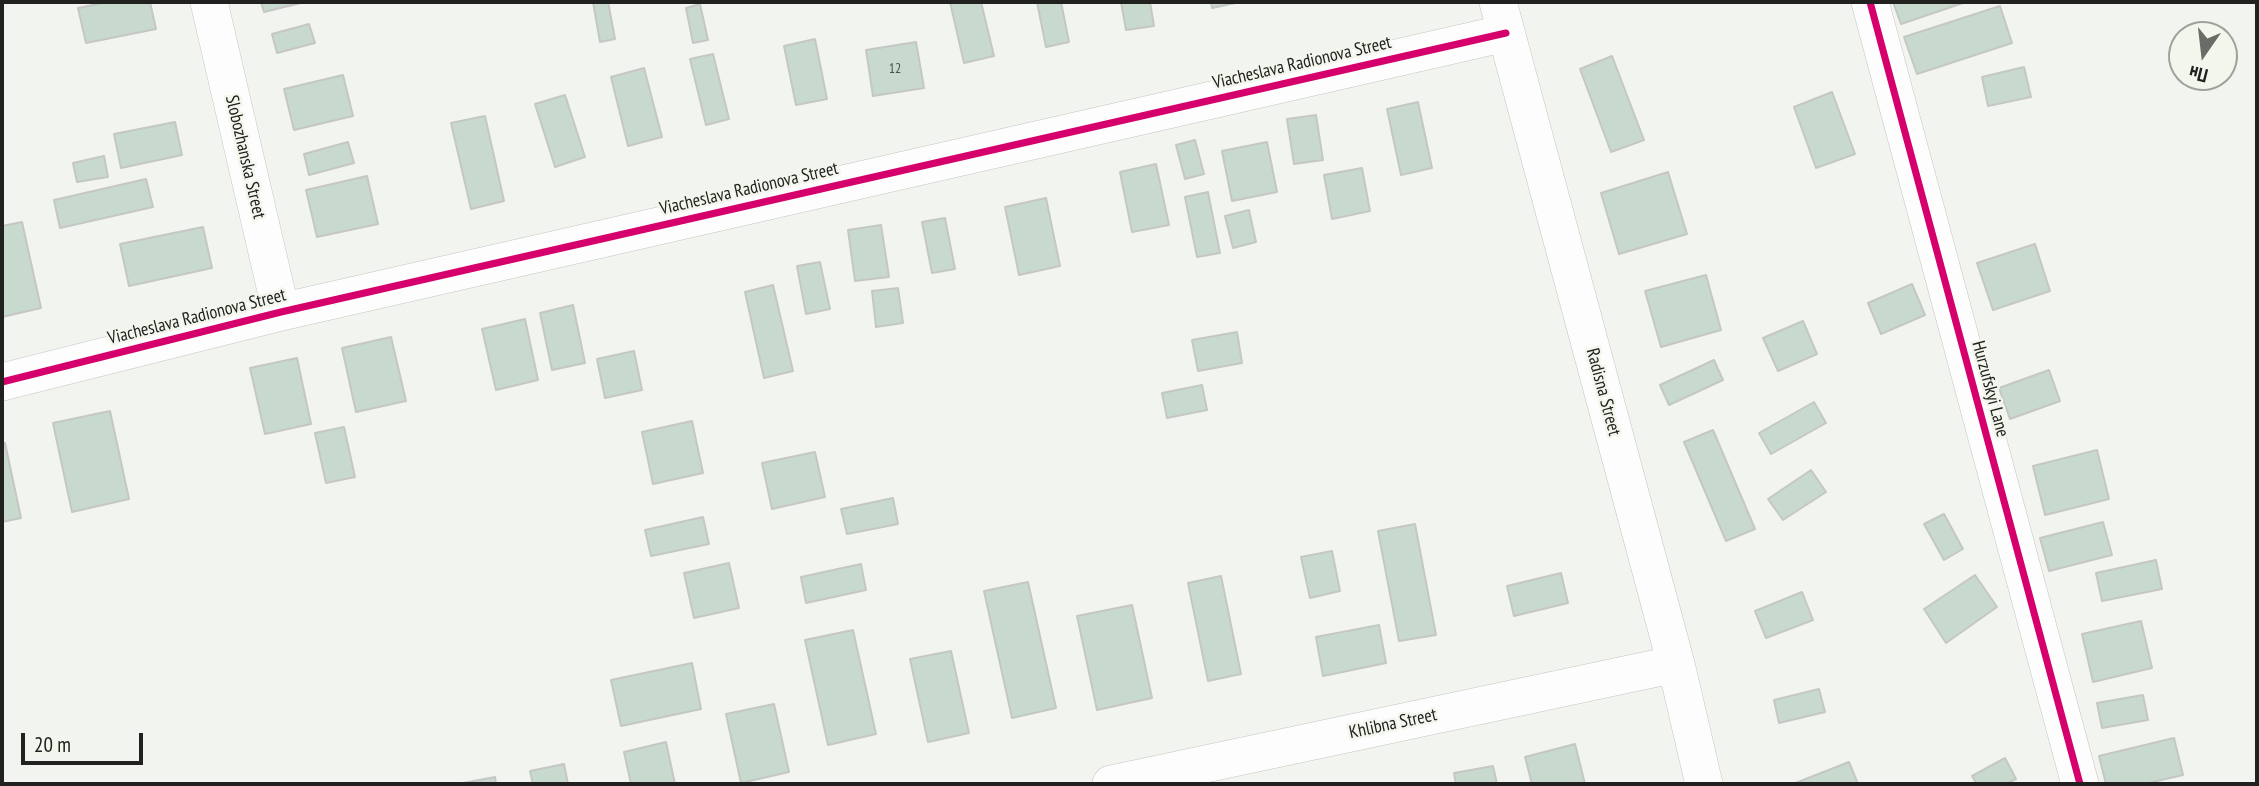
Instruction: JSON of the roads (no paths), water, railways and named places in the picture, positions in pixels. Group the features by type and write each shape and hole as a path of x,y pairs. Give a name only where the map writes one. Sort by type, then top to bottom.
{"street":[{"name":"Slobozhanska Street","path":"209,2 281,312"},
{"name":"Hurzufskyi Lane","path":"1870,2 2080,784"},
{"name":"Viacheslava Radionova Street","path":"2,383 281,312 1502,18"},
{"name":"Radisna Street","path":"1502,18 1676,664 1704,784"},
{"name":"Khlibna Street","path":"1111,784 1676,664"}]}
